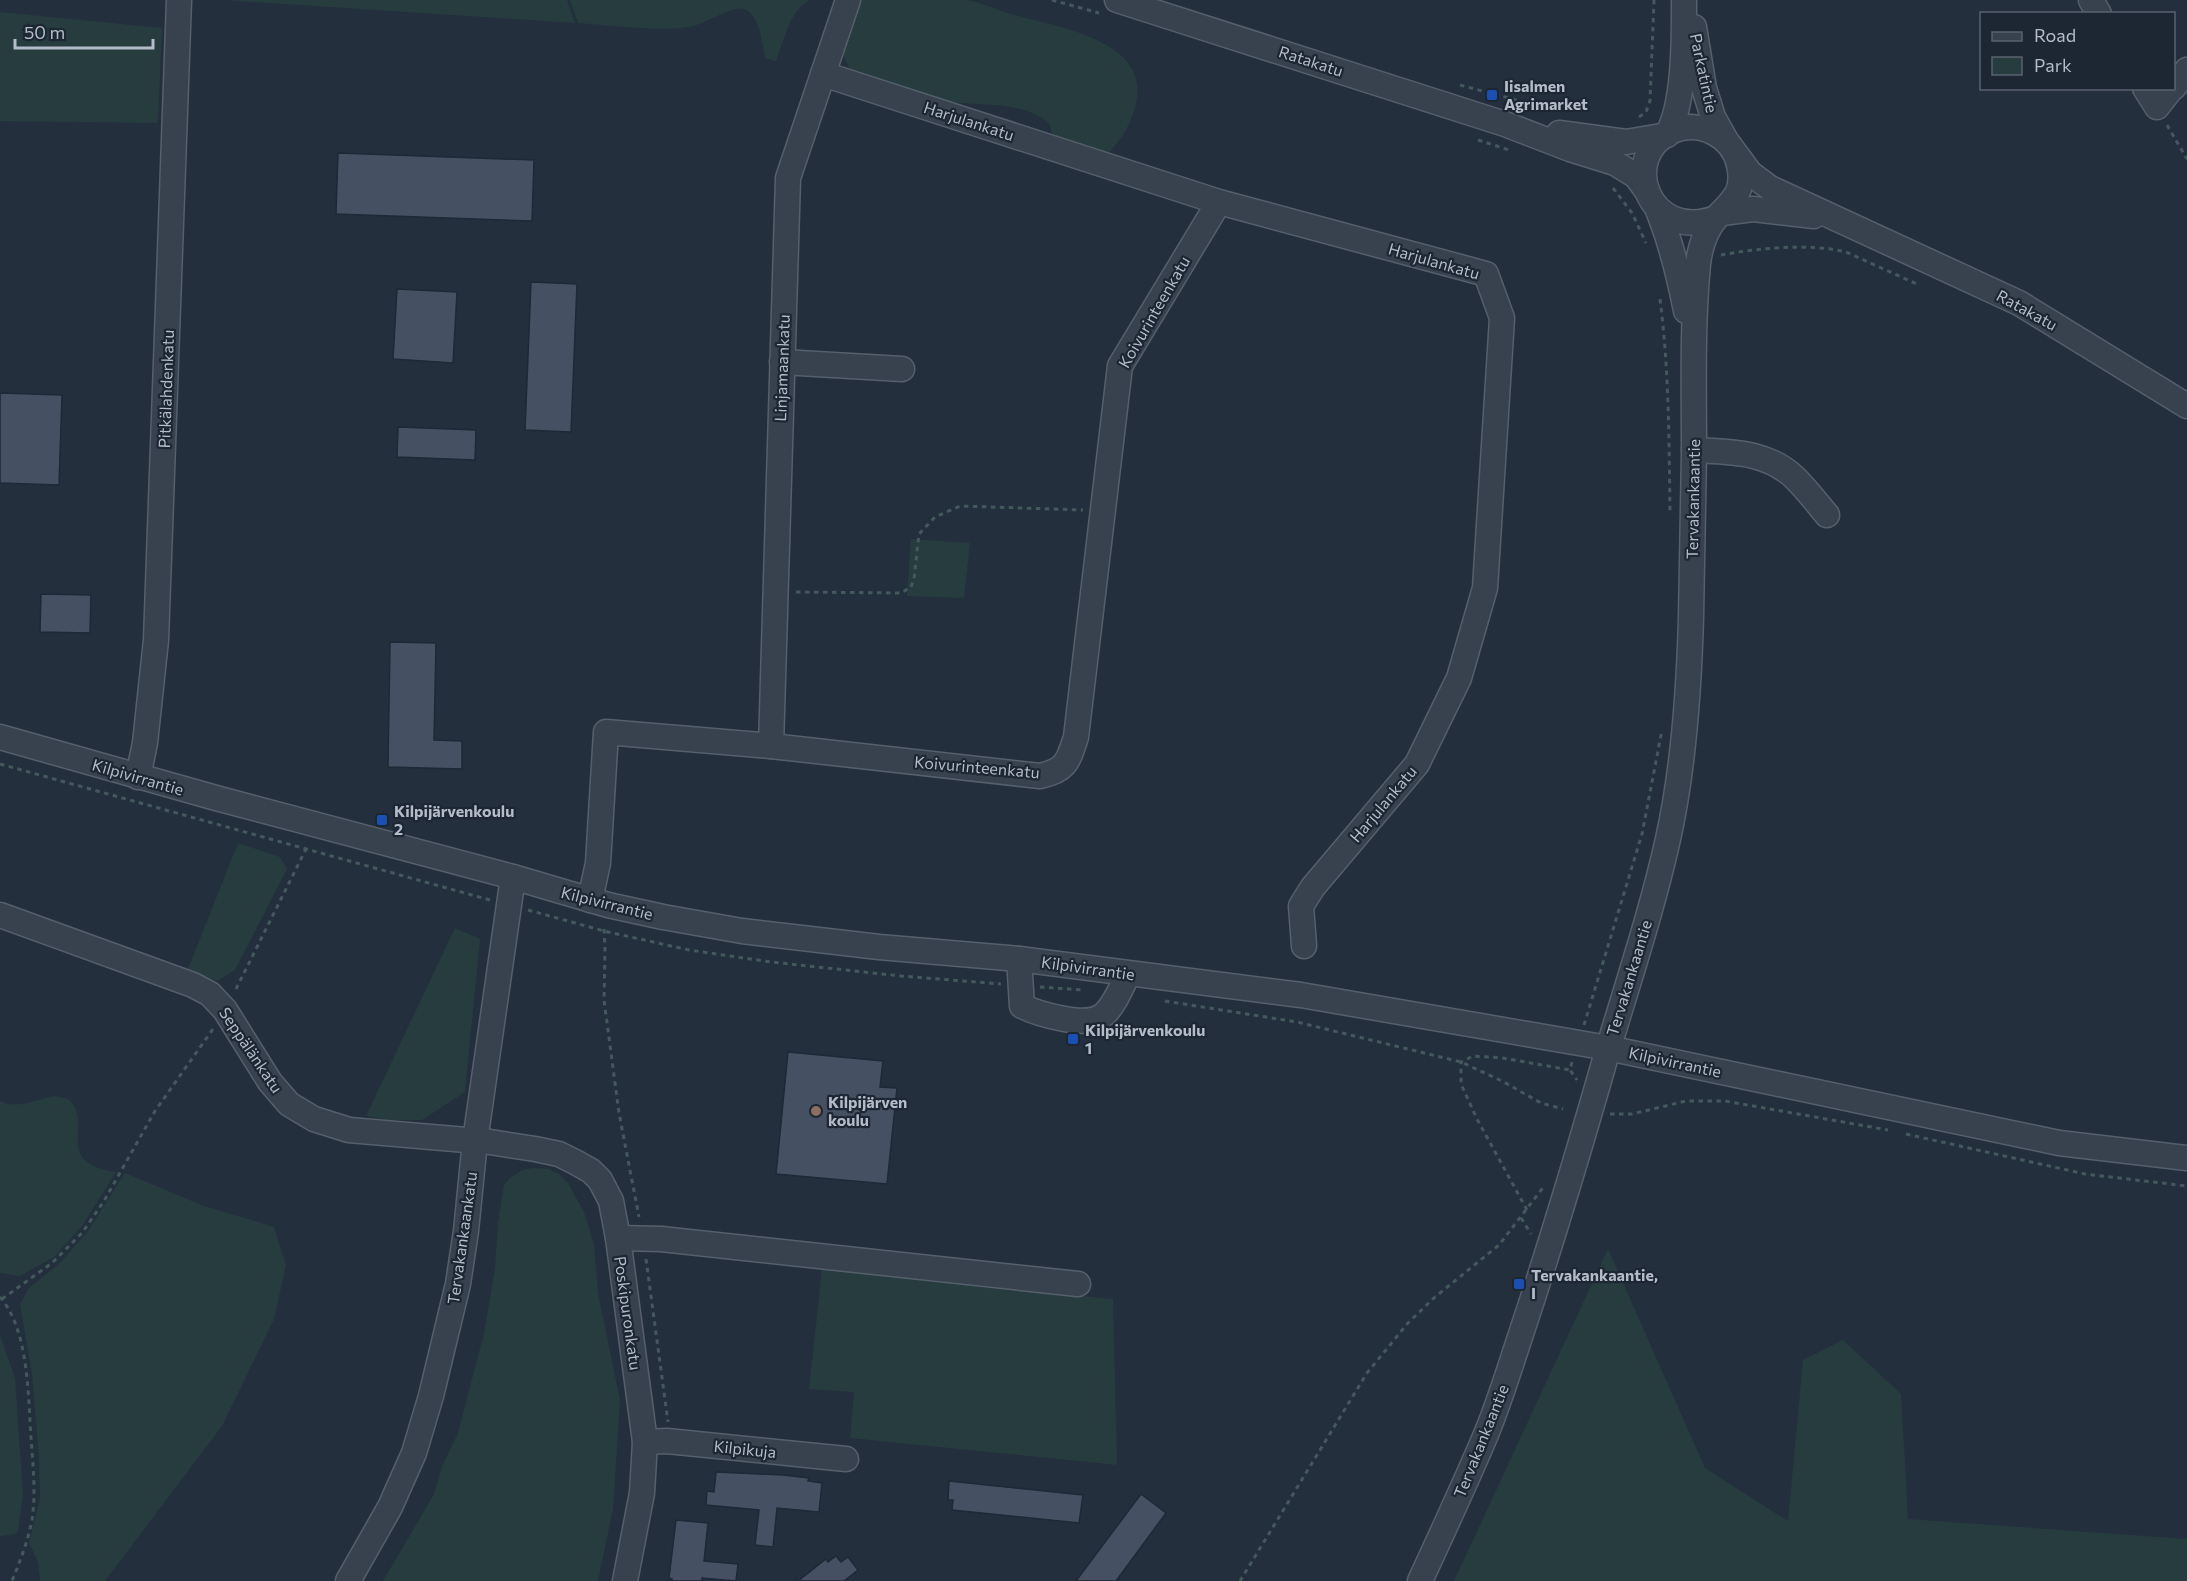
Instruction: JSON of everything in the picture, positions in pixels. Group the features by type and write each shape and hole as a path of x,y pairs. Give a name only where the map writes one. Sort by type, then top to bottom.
{"street":[{"name":"Pitkälahdenkatu","path":"138,777 145,743 156,640 179,0"},
{"name":"Linjamaankatu","path":"771,746 788,178 848,0"},
{"name":"Ratakatu","path":"1117,0 1157,6 1615,163 1636,176 1652,199"},
{"name":"Parkatintie","path":"1667,135 1677,115 1680,94 1684,0"},
{"name":"Parkatintie","path":"1690,0 1704,88 1713,117 1732,148"},
{"path":"2175,85 2187,70"},
{"name":"Harjulankatu","path":"823,74 1218,202 1485,274 1502,318 1485,588 1459,678 1417,764 1313,886 1300,906 1304,946"},
{"path":"2151,98 2169,90"},
{"name":"Ratakatu","path":"1505,124 1626,142 1667,135"},
{"path":"1687,127 1702,128 1716,133 1732,148 1740,168 1740,183 1736,196 1719,215 1704,222 1691,224 1678,221 1666,216 1652,199 1644,172 1652,148 1667,135 1687,127"},
{"name":"Ratakatu","path":"1732,148 1750,173 1770,188 2019,303 2187,406"},
{"name":"Tervakankaantie","path":"1652,199 1677,262 1693,346"},
{"name":"Koivurinteenkatu","path":"599,903 598,863 606,732 771,746 1040,776 1057,772 1069,759 1076,737 1120,366 1218,202"},
{"name":"Ratakatu","path":"1719,215 1753,209 1778,211 1825,219 1860,229"},
{"name":"Tervakankaantie","path":"1420,1581 1489,1429 1556,1231 1644,931 1669,837 1680,762 1689,668 1694,450 1693,346 1700,255 1702,243 1719,215"},
{"path":"782,362 902,369"},
{"path":"1694,450 1737,452 1759,456 1776,463 1796,478 1827,515"},
{"name":"Kilpivirrantie","path":"0,737 138,777 513,877 599,903 742,931 879,947 1019,959 1301,995 1608,1048 2059,1143 2187,1158"},
{"name":"Tervakankaankatu","path":"348,1581 390,1507 414,1453 431,1396 459,1273 466,1231 475,1141 513,877"},
{"name":"Seppälänkatu","path":"0,915 193,985 210,994 225,1010 270,1082 289,1104 314,1119 349,1130 475,1141"},
{"path":"1019,959 1022,1006 1038,1013 1085,1021 1104,1014 1128,974"},
{"name":"Poskipuronkatu","path":"475,1141 559,1154 591,1171 600,1180 611,1201 656,1441 642,1493 625,1581"},
{"path":"618,1238 643,1238 1078,1284"},
{"name":"Kilpikuja","path":"656,1441 846,1459"}],"path":[{"path":"1637,119 1646,112 1650,101 1654,0"},
{"path":"1460,85 1562,112"},
{"path":"2151,98 2187,159"},
{"path":"1615,163 1611,186 1632,213 1646,245"},
{"path":"1700,255 1720,255 1766,249 1834,249 1846,252 1919,285"},
{"path":"1659,290 1664,335 1670,511"},
{"path":"776,591 902,593 912,587 919,534 935,517 960,507 1103,510"},
{"path":"1570,1070 1642,834 1662,730"},
{"path":"0,764 487,899"},
{"path":"12,1581 29,1530 34,1494 24,1357 12,1315 1,1298 52,1263 82,1233 122,1171 154,1111 220,1020 306,849"},
{"path":"599,903 605,950 604,1000 619,1113 643,1238 668,1420 656,1441"},
{"path":"1527,1210 1477,1119 1461,1084 1461,1062 1473,1056 1503,1058 1570,1070 1580,1085"},
{"path":"1609,1114 1632,1114 1686,1101 1725,1101 1892,1131"},
{"path":"1904,1134 2085,1174 2187,1186"},
{"path":"1240,1581 1367,1374 1388,1346 1428,1303 1498,1245 1548,1181"}],"green space":[{"path":"224,0 567,0 575,23"},
{"path":"570,0 809,0 802,5 792,19 776,61 765,58 757,23 754,17 744,9 739,8 693,26 667,29 636,28 578,23"},
{"path":"860,0 972,1 1078,32 1098,41 1116,52 1130,65 1137,82 1136,103 1129,124 1107,154 1053,137 1049,123 1024,110 938,100 851,71 842,54"},
{"path":"0,12 162,28 158,123 0,121"},
{"path":"911,539 970,543 964,598 907,596"},
{"path":"238,843 280,857 287,869 235,970 217,981 188,969"},
{"path":"455,928 480,939 465,1092 422,1120 387,1120 366,1116"},
{"path":"54,1096 68,1099 75,1108 78,1119 79,1151 85,1160 96,1167 116,1172 82,1226 54,1257 20,1276 0,1273 0,1101 20,1104"},
{"path":"548,1169 559,1174 568,1183 584,1212 594,1244 598,1293 620,1400 613,1509 598,1581 383,1581 434,1494 442,1466 458,1433 484,1333 495,1268 498,1223 504,1185 511,1177 523,1170"},
{"path":"125,1173 204,1206 274,1227 286,1265 274,1319 222,1426 105,1581 40,1581 38,1562 29,1543 40,1498 39,1459 32,1374 20,1304 29,1288 60,1263 88,1231"},
{"path":"1608,1249 1705,1468 1788,1521 1803,1360 1843,1340 1901,1394 1908,1519 2187,1539 2187,1581 1454,1581"},
{"path":"822,1269 1113,1299 1117,1465 850,1438 854,1392 809,1389"},
{"path":"0,1335 15,1378 23,1495 18,1530 15,1534 0,1536"}],"building":[{"path":"338,153 534,160 532,221 336,214"},
{"path":"531,282 577,284 571,432 525,430"},
{"path":"397,289 457,292 453,363 393,359"},
{"path":"0,393 62,395 59,485 0,483"},
{"path":"398,427 476,430 475,460 397,457"},
{"path":"41,594 91,595 90,633 40,632"},
{"path":"390,642 436,643 434,740 462,741 462,769 388,767"},
{"path":"788,1052 883,1061 880,1087 897,1088 887,1184 776,1174"},
{"path":"716,1472 783,1475 809,1478 808,1481 822,1483 819,1512 777,1508 773,1547 755,1545 759,1510 706,1505 707,1491 714,1492"},
{"path":"949,1481 1083,1495 1079,1523 952,1510 953,1500 948,1500"},
{"path":"1141,1494 1166,1513 1116,1581 1076,1581"},
{"path":"676,1520 708,1523 704,1561 738,1564 736,1581 702,1578 702,1581 672,1581 669,1578"},
{"path":"836,1556 841,1562 848,1557 858,1570 844,1581 798,1581 826,1559 828,1562"}],"place":[{"name":"Iisalmen Agrimarket","path":"1492,95"},
{"name":"Kilpijärvenkoulu 2","path":"382,820"},
{"name":"Kilpijärvenkoulu 1","path":"1073,1039"},
{"name":"Kilpijärven koulu","path":"816,1111"},
{"name":"Tervakankaantie, I","path":"1519,1284"}]}
